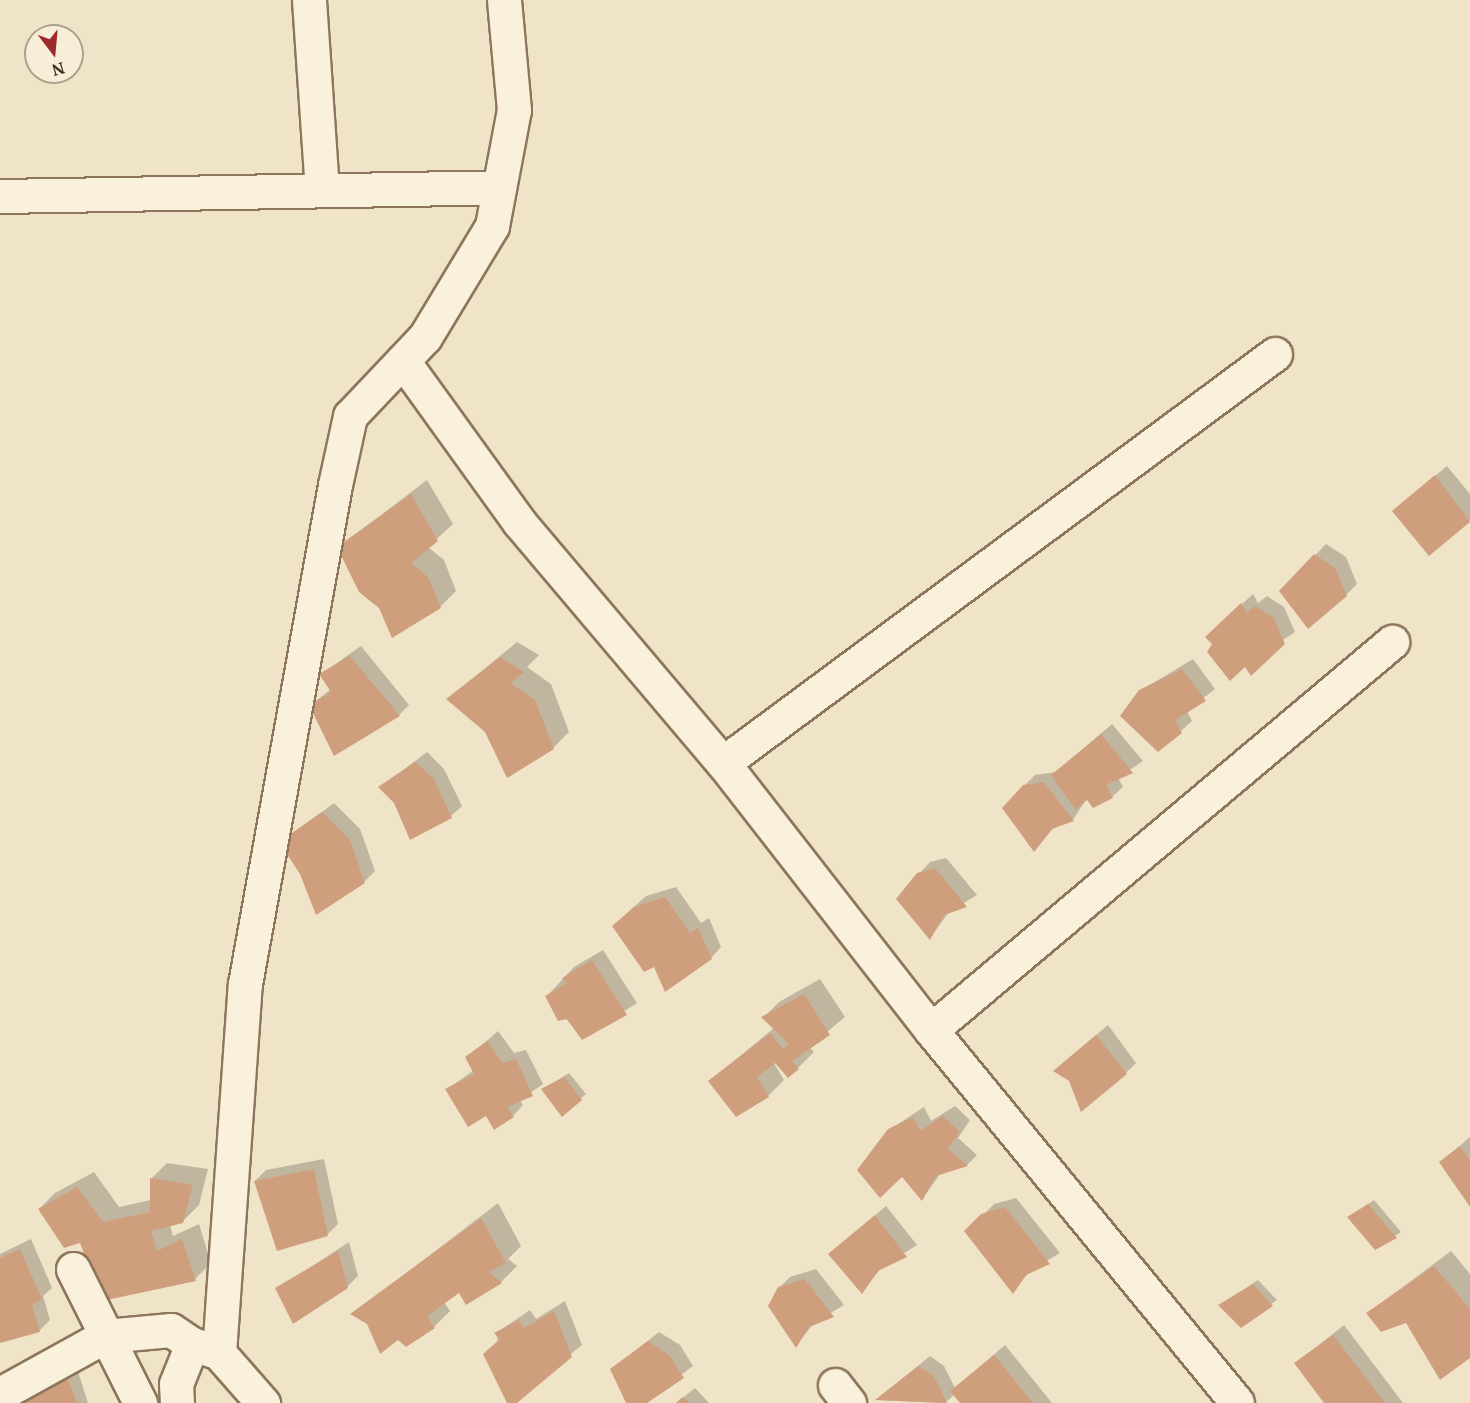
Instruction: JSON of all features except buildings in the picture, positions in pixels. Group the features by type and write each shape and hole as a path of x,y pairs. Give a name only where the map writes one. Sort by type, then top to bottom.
{"street":[{"path":"309,0 322,190"},
{"path":"177,1403 176,1384 205,1349 245,984 335,485 350,416 425,338 492,226 514,110 504,0"},
{"path":"0,196 499,187"},
{"path":"723,763 1275,354"},
{"path":"402,361 519,522 723,763 931,1030 1237,1403"},
{"path":"931,1030 1392,642"},
{"path":"73,1269 140,1403"},
{"path":"0,1394 105,1336 171,1330 205,1349 263,1403"}]}
